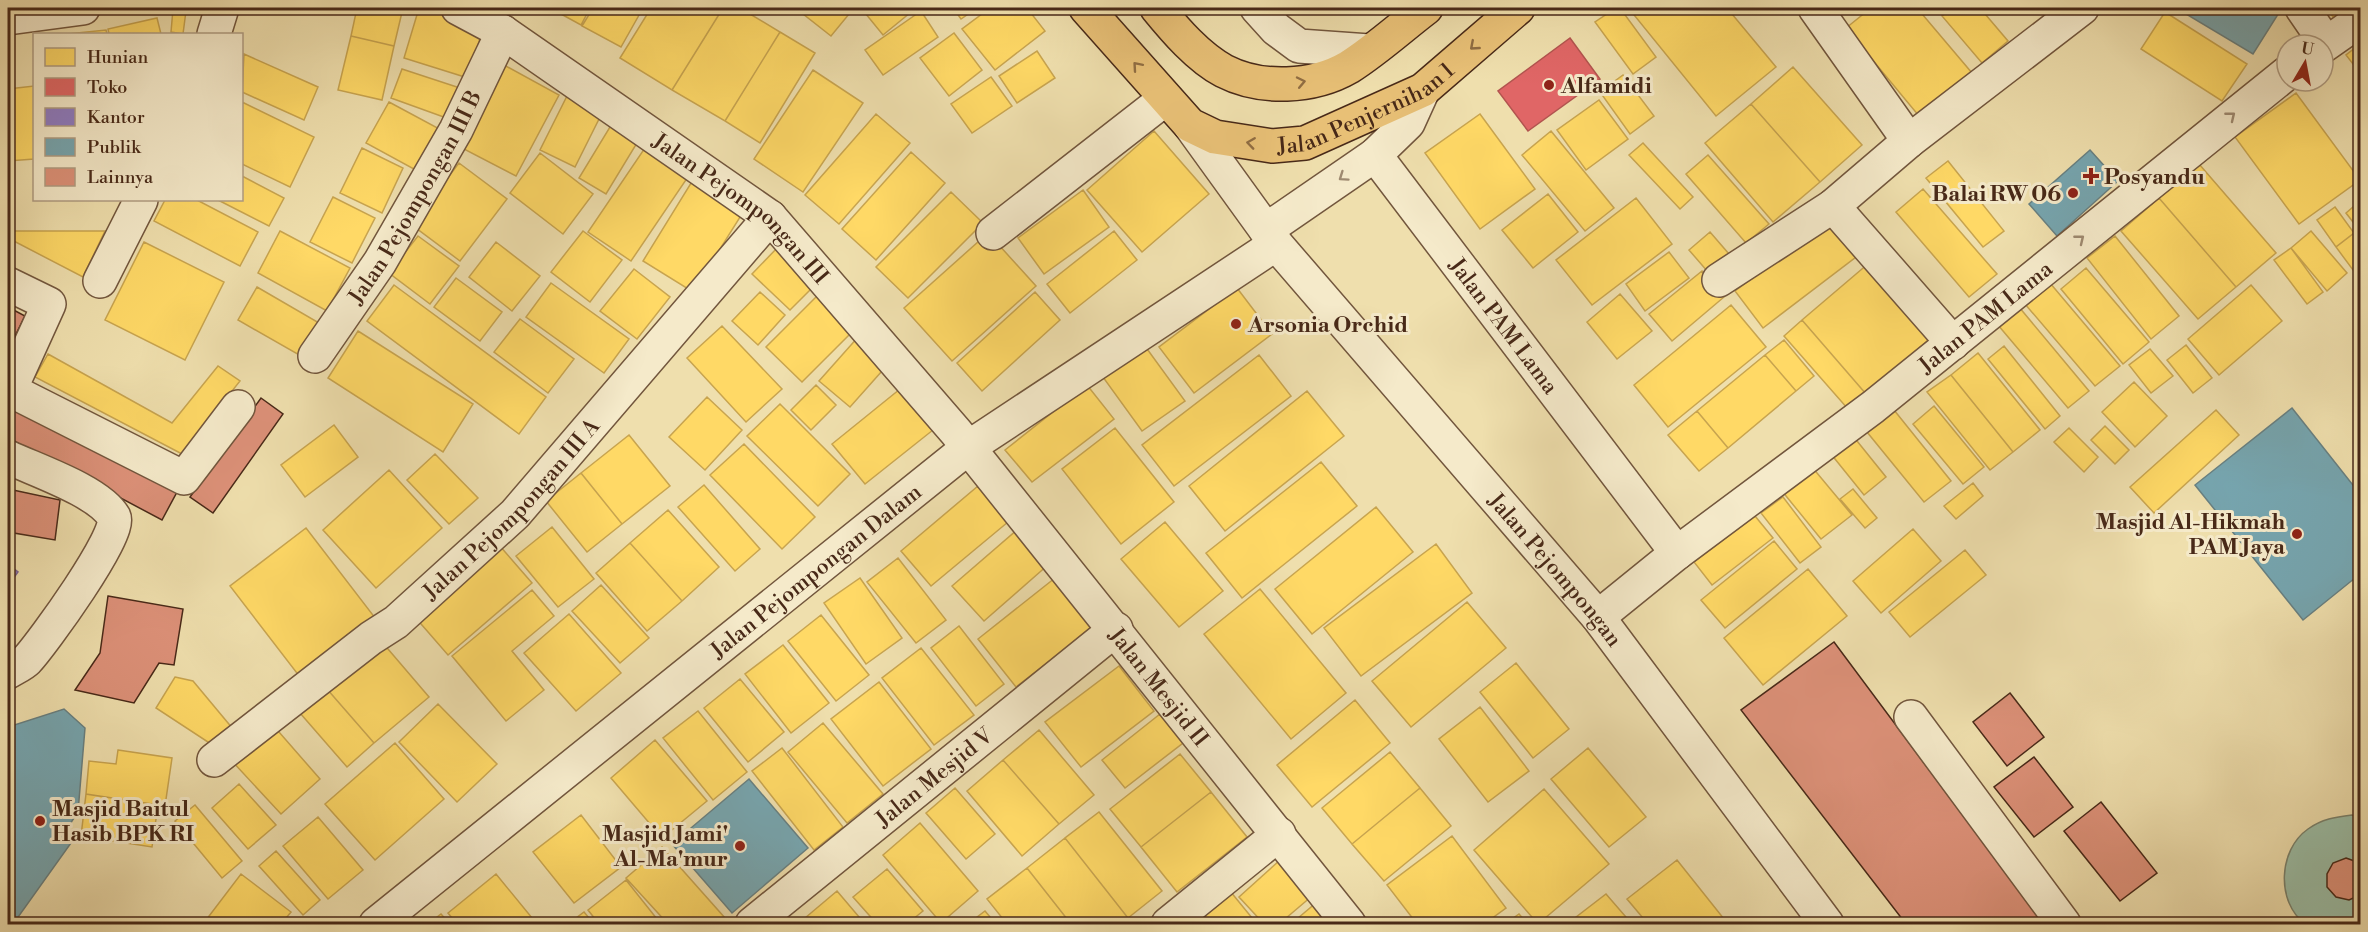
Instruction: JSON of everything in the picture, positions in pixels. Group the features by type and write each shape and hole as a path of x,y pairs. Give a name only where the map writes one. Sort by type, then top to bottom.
{"main road":[{"name":"Jalan Pejompongan","path":"1086,8 1190,125"},
{"name":"Jalan Penjernihan 1","path":"1157,8 1194,48 1224,70 1256,82 1290,85 1319,79 1348,67 1426,8"},
{"name":"Jalan Penjernihan 1","path":"1190,125 1215,137 1245,143 1272,146 1305,143 1423,90 1518,8"}],"street":[{"path":"8,18 83,8"},
{"path":"214,33 222,8"},
{"name":"Jalan Pejompongan III","path":"458,8 498,22 770,217 969,447"},
{"name":"Jalan Penjernihan 1","path":"1257,8 1276,29 1299,46 1369,51"},
{"path":"1815,8 1909,141"},
{"path":"1719,280 1833,206 1909,141 2082,8"},
{"path":"2302,8 2318,33"},
{"path":"2335,37 2361,20"},
{"name":"Jalan Pejompongan III B","path":"315,356 386,252 456,130 498,22"},
{"name":"Jalan PAM Lama","path":"1598,617 1677,553 1874,407 2275,83"},
{"path":"1271,237 1375,155 1408,123 1423,90"},
{"path":"993,233 1165,99"},
{"name":"Jalan Pejompongan","path":"1190,125 1271,237 1598,617 1827,924"},
{"name":"Jalan PAM Lama","path":"1375,155 1677,553"},
{"path":"100,281 140,201"},
{"path":"1833,206 1953,343"},
{"name":"Jalan Pejompongan III A","path":"214,760 371,638 396,622 515,514 770,217"},
{"name":"Jalan Pejompongan Dalam","path":"376,924 969,447 1271,237"},
{"path":"8,284 49,304 10,390 184,478 238,407"},
{"name":"Jalan Mesjid II","path":"969,447 1349,924"},
{"path":"8,457 98,500 113,517 115,523 100,558 26,660 8,672"},
{"name":"Jalan Mesjid V","path":"752,924 1116,629"},
{"path":"1911,717 2064,924"},
{"path":"1168,924 1279,834"}],"shaded area":[{"path":"2352,815 2360,818 2360,924 2305,924 2289,903 2285,890 2286,862 2291,850 2298,838 2318,823"}],"building: Hunian":[{"path":"357,8 403,8 394,46 351,36"},
{"path":"419,8 429,8 484,25 468,78 404,58"},
{"path":"550,8 590,8 581,25"},
{"path":"593,8 643,8 621,47 582,26"},
{"path":"651,8 723,8 672,90 620,58"},
{"path":"723,8 740,8 780,32 725,121 672,90"},
{"path":"801,8 854,8 831,36 798,10"},
{"path":"861,8 916,8 883,35"},
{"path":"953,8 977,8 961,19"},
{"path":"990,8 1027,8 1045,31 995,70 962,29"},
{"path":"1616,8 1620,8 1656,57 1633,74 1595,22"},
{"path":"1633,8 1727,8 1776,67 1716,116 1630,10"},
{"path":"1871,8 1917,8 1972,73 1919,116 1846,28"},
{"path":"1953,8 1980,8 2008,41 1982,63 1942,16"},
{"path":"2326,8 2360,8 2343,29"},
{"path":"173,9 186,11 183,33 171,32"},
{"path":"921,11 938,37 883,75 865,50"},
{"path":"2165,12 2247,64 2222,101 2141,49"},
{"path":"157,18 161,33 109,33 108,29"},
{"path":"106,30 107,33 77,33"},
{"path":"780,32 815,53 760,143 725,121"},
{"path":"954,33 982,70 949,96 920,58"},
{"path":"351,36 394,46 382,100 338,90"},
{"path":"2360,44 2360,73 2346,55"},
{"path":"1037,51 1055,78 1017,103 999,76"},
{"path":"244,54 318,87 304,120 243,92"},
{"path":"504,65 559,95 516,176 460,147"},
{"path":"1793,67 1862,145 1820,182 1751,104"},
{"path":"402,69 463,89 452,120 391,98"},
{"path":"813,70 863,103 803,192 754,159"},
{"path":"1623,75 1654,116 1630,134 1600,92"},
{"path":"991,77 1012,106 972,133 951,104"},
{"path":"33,86 33,159 8,161 8,89"},
{"path":"569,92 604,109 575,167 540,150"},
{"path":"2296,93 2360,180 2299,224 2235,137"},
{"path":"1599,100 1628,139 1586,170 1557,130"},
{"path":"243,102 314,137 290,187 243,164"},
{"path":"389,102 445,132 423,174 366,143"},
{"path":"1751,104 1820,182 1773,222 1705,143"},
{"path":"876,114 910,143 839,224 805,195"},
{"path":"1480,114 1535,189 1480,229 1425,153"},
{"path":"613,122 640,138 606,194 579,178"},
{"path":"1154,131 1209,194 1142,252 1087,190"},
{"path":"1551,131 1614,208 1585,231 1522,155"},
{"path":"651,139 694,168 631,261 588,232"},
{"path":"1643,143 1693,197 1680,209 1629,155"},
{"path":"362,148 403,168 382,213 340,193"},
{"path":"911,152 945,183 876,260 842,229"},
{"path":"540,153 593,194 563,234 510,193"},
{"path":"1708,155 1769,224 1746,243 1686,174"},
{"path":"1948,161 2004,231 1983,247 1926,178"},
{"path":"459,163 507,199 460,261 412,225"},
{"path":"2199,164 2276,253 2236,287 2159,198"},
{"path":"696,175 747,206 693,292 643,261"},
{"path":"243,177 284,198 269,226 220,201 243,201"},
{"path":"1923,189 1997,274 1969,297 1896,212"},
{"path":"1083,190 1109,227 1044,274 1018,238"},
{"path":"951,192 983,223 908,298 876,267"},
{"path":"1548,194 1578,232 1533,268 1502,230"},
{"path":"333,197 375,218 352,263 310,242"},
{"path":"1636,198 1672,244 1592,305 1556,260"},
{"path":"2159,198 2236,287 2198,319 2121,231"},
{"path":"164,201 199,201 258,232 240,266 154,221"},
{"path":"2360,201 2360,231 2346,213"},
{"path":"2335,207 2354,233 2336,247 2317,220"},
{"path":"1829,221 1856,257 1763,328 1735,291"},
{"path":"8,231 105,231 83,277 8,238"},
{"path":"280,231 350,268 327,311 258,273"},
{"path":"583,231 622,260 590,302 551,272"},
{"path":"1114,231 1137,260 1070,313 1047,284"},
{"path":"2311,231 2347,273 2327,291 2291,248"},
{"path":"1710,232 1729,254 1708,272 1689,250"},
{"path":"988,233 1036,286 952,361 904,308"},
{"path":"2354,233 2360,241 2360,264 2353,270 2336,247"},
{"path":"418,236 459,266 430,304 389,273"},
{"path":"2115,236 2179,316 2151,339 2087,258"},
{"path":"144,242 224,282 185,360 105,320"},
{"path":"496,242 540,276 512,311 469,277"},
{"path":"778,247 816,284 790,310 752,274"},
{"path":"2291,248 2323,292 2307,304 2274,260"},
{"path":"1669,252 1689,278 1645,311 1626,284"},
{"path":"1869,263 1933,336 1866,394 1802,320"},
{"path":"2086,268 2149,342 2123,364 2061,289"},
{"path":"634,269 670,297 637,339 600,311"},
{"path":"1702,271 1724,297 1672,341 1649,314"},
{"path":"456,278 502,312 480,341 434,307"},
{"path":"551,283 629,339 604,373 526,317"},
{"path":"2050,283 2120,366 2095,386 2025,304"},
{"path":"394,285 546,397 519,434 367,321"},
{"path":"2251,285 2282,321 2219,375 2188,339"},
{"path":"257,287 326,327 308,360 238,320"},
{"path":"1237,288 1272,334 1194,393 1159,347"},
{"path":"760,292 785,315 758,345 732,321"},
{"path":"1035,292 1060,320 982,391 957,363"},
{"path":"1620,294 1652,331 1617,359 1587,322"},
{"path":"818,295 854,330 802,382 766,347"},
{"path":"1731,305 1766,347 1668,427 1634,385"},
{"path":"2019,307 2089,391 2068,408 1998,325"},
{"path":"520,319 574,359 548,393 494,352"},
{"path":"1802,320 1866,394 1848,409 1784,336"},
{"path":"722,326 782,389 746,422 687,358"},
{"path":"358,331 473,404 443,452 328,378"},
{"path":"859,336 890,362 850,407 819,381"},
{"path":"1784,340 1814,376 1796,391 1765,355"},
{"path":"1142,342 1185,401 1142,431 1100,373"},
{"path":"2186,345 2212,378 2193,393 2167,360"},
{"path":"2004,346 2060,416 2045,429 1988,359"},
{"path":"2150,349 2173,376 2151,393 2129,365"},
{"path":"1978,353 2040,430 2013,452 1951,375"},
{"path":"48,354 172,423 218,366 240,381 182,454 35,377"},
{"path":"1259,355 1291,396 1174,486 1142,445"},
{"path":"1765,355 1796,391 1728,448 1697,411"},
{"path":"1951,375 2013,452 1990,470 1927,392"},
{"path":"2134,382 2167,416 2135,447 2102,412"},
{"path":"816,385 836,405 811,430 791,410"},
{"path":"905,385 938,426 865,484 832,444"},
{"path":"1087,385 1114,419 1032,482 1005,450"},
{"path":"1307,391 1344,436 1225,531 1189,486"},
{"path":"707,397 742,430 705,470 669,437"},
{"path":"780,404 850,474 818,506 747,436"},
{"path":"1934,406 1984,467 1963,484 1913,424"},
{"path":"1894,410 1951,481 1924,502 1867,432"},
{"path":"2216,410 2239,435 2154,513 2130,487"},
{"path":"1697,411 1728,448 1699,471 1668,435"},
{"path":"334,425 358,457 305,497 281,465"},
{"path":"2105,426 2129,450 2115,464 2091,440"},
{"path":"1115,428 1174,502 1121,544 1062,469"},
{"path":"2069,428 2098,457 2084,472 2054,442"},
{"path":"629,435 670,486 622,524 581,473"},
{"path":"1853,436 1886,477 1864,495 1831,454"},
{"path":"744,444 815,517 782,549 710,475"},
{"path":"435,454 478,498 449,524 407,480"},
{"path":"1321,462 1357,506 1242,598 1206,553"},
{"path":"1812,467 1852,515 1821,539 1782,491"},
{"path":"389,470 442,528 376,588 323,530"},
{"path":"581,473 622,524 587,552 546,501"},
{"path":"1973,483 1983,496 1956,519 1944,506"},
{"path":"704,485 760,549 735,571 678,507"},
{"path":"978,486 1008,522 931,586 901,551"},
{"path":"1853,489 1877,518 1865,528 1840,499"},
{"path":"1783,497 1821,547 1800,563 1761,513"},
{"path":"1376,507 1413,552 1312,634 1275,589"},
{"path":"668,510 719,567 682,601 630,543"},
{"path":"1755,516 1773,538 1712,585 1694,562"},
{"path":"1165,522 1223,591 1179,627 1121,559"},
{"path":"552,527 594,579 558,607 516,556"},
{"path":"306,528 379,623 303,681 230,586"},
{"path":"1018,529 1049,564 984,621 952,586"},
{"path":"1913,529 1941,561 1881,613 1853,581"},
{"path":"1774,541 1797,569 1725,628 1701,600"},
{"path":"630,543 682,601 647,631 596,573"},
{"path":"1436,544 1472,593 1361,676 1324,628"},
{"path":"499,545 532,583 448,655 415,617"},
{"path":"1965,550 1986,575 1910,637 1889,612"},
{"path":"898,558 946,620 916,643 867,582"},
{"path":"1808,569 1847,616 1763,685 1724,638"},
{"path":"860,578 902,638 866,664 824,603"},
{"path":"1055,578 1094,627 1016,687 978,639"},
{"path":"601,585 649,638 620,663 572,611"},
{"path":"1260,589 1346,693 1291,739 1204,634"},
{"path":"532,590 554,616 512,651 544,690 506,721 452,656"},
{"path":"1467,602 1506,648 1411,727 1372,681"},
{"path":"569,614 621,673 576,711 524,653"},
{"path":"821,615 869,675 836,701 788,641"},
{"path":"959,626 1004,684 976,706 931,648"},
{"path":"382,642 429,697 374,743 327,689"},
{"path":"783,645 829,703 791,733 745,674"},
{"path":"921,648 974,715 934,745 882,678"},
{"path":"1516,663 1569,729 1533,758 1480,692"},
{"path":"1119,666 1154,711 1081,767 1045,722"},
{"path":"175,677 193,681 233,729 214,746 156,708"},
{"path":"740,679 784,732 748,762 704,708"},
{"path":"879,682 931,749 883,786 831,719"},
{"path":"327,689 374,743 347,767 300,713"},
{"path":"1355,700 1390,743 1312,807 1277,765"},
{"path":"438,704 497,764 457,802 399,742"},
{"path":"1480,707 1529,771 1488,802 1439,739"},
{"path":"698,711 747,772 713,800 663,738"},
{"path":"1160,714 1183,743 1125,788 1102,760"},
{"path":"823,723 883,794 847,823 788,752"},
{"path":"272,724 320,779 281,814 231,760"},
{"path":"1039,730 1094,795 1059,824 1003,760"},
{"path":"655,740 707,801 662,838 611,778"},
{"path":"395,743 444,799 375,860 325,804"},
{"path":"782,748 843,827 814,850 752,771"},
{"path":"1588,748 1646,817 1609,847 1551,779"},
{"path":"118,750 172,758 165,806 86,794 89,761 116,764"},
{"path":"1390,752 1420,788 1352,844 1322,808"},
{"path":"1180,754 1211,792 1141,847 1110,809"},
{"path":"1003,760 1059,824 1022,856 967,791"},
{"path":"239,784 276,825 248,849 212,808"},
{"path":"955,788 995,834 966,859 926,813"},
{"path":"1420,788 1451,826 1384,881 1352,844"},
{"path":"1544,789 1609,864 1538,924 1474,850"},
{"path":"1211,792 1247,837 1177,892 1141,847"},
{"path":"86,794 158,805 152,847 81,836"},
{"path":"195,805 242,861 222,878 175,821"},
{"path":"1099,812 1162,891 1128,918 1065,838"},
{"path":"581,815 621,867 574,903 533,852"},
{"path":"318,817 363,870 328,899 283,846"},
{"path":"920,823 978,891 941,923 883,855"},
{"path":"1452,836 1506,908 1484,924 1417,924 1387,885"},
{"path":"1065,838 1128,918 1119,924 1071,924 1027,868"},
{"path":"662,847 725,918 717,924 668,924 626,878"},
{"path":"276,851 320,900 303,915 259,866"},
{"path":"1280,860 1312,896 1279,924 1264,924 1239,897"},
{"path":"1677,860 1728,924 1648,924 1627,899"},
{"path":"1027,868 1071,924 1007,924 987,899"},
{"path":"887,869 923,911 907,924 877,924 853,897"},
{"path":"241,874 291,912 281,924 203,924"},
{"path":"496,874 537,924 457,924 448,913"},
{"path":"626,880 661,924 599,924 588,910"},
{"path":"837,891 865,924 810,924 805,918"},
{"path":"1230,891 1257,924 1212,924 1202,913"},
{"path":"1606,894 1632,924 1567,924"},
{"path":"1317,902 1337,924 1291,924"},
{"path":"985,911 996,924 968,924"},
{"path":"584,912 594,924 568,924"},
{"path":"441,914 450,924 428,924"},
{"path":"1519,914 1528,924 1505,924"}],"building: Toko":[{"name":"Alfamidi","path":"1570,38 1600,79 1528,131 1498,91"}],"building: Kantor":[{"path":"8,564 18,572 8,586"}],"building: Publik":[{"path":"2176,8 2282,8 2253,54"},
{"name":"Balai RW 06","path":"2090,150 2118,181 2057,236 2029,204"},
{"name":"Masjid Al-Hikmah PAM Jaya","path":"2292,408 2360,494 2360,574 2303,620 2195,485"},
{"name":"Masjid Baitul Hasib BPK RI","path":"64,709 85,728 78,812 66,830 76,836 16,920 8,914 8,727"},
{"name":"Masjid Jami' Al-Ma'mur","path":"749,779 808,848 732,913 672,844"}],"building: Lainnya":[{"path":"8,307 25,316 8,350"},
{"path":"261,398 283,414 213,513 190,497"},
{"path":"8,403 177,492 162,520 8,438"},
{"path":"13,490 60,500 55,540 8,532 8,501 10,502"},
{"path":"108,596 183,609 174,665 159,663 134,703 75,690 100,653"},
{"path":"1834,642 2044,924 1906,924 1741,710"},
{"path":"2010,693 2044,737 2007,766 1973,722"},
{"path":"2034,757 2073,807 2034,837 1994,787"},
{"path":"2101,802 2157,873 2120,901 2064,831"},
{"path":"2346,858 2360,863 2360,895 2349,900 2336,897 2327,887 2327,874 2333,863"}],"place":[{"name":"Alfamidi","path":"1549,85"},
{"name":"Posyandu","path":"2091,176"},
{"name":"Balai RW 06","path":"2073,193"},
{"name":"Arsonia Orchid","path":"1236,324"},
{"name":"Masjid Al-Hikmah PAM Jaya","path":"2297,534"},
{"name":"Masjid Baitul Hasib BPK RI","path":"40,821"},
{"name":"Masjid Jami' Al-Ma'mur","path":"740,846"}]}
